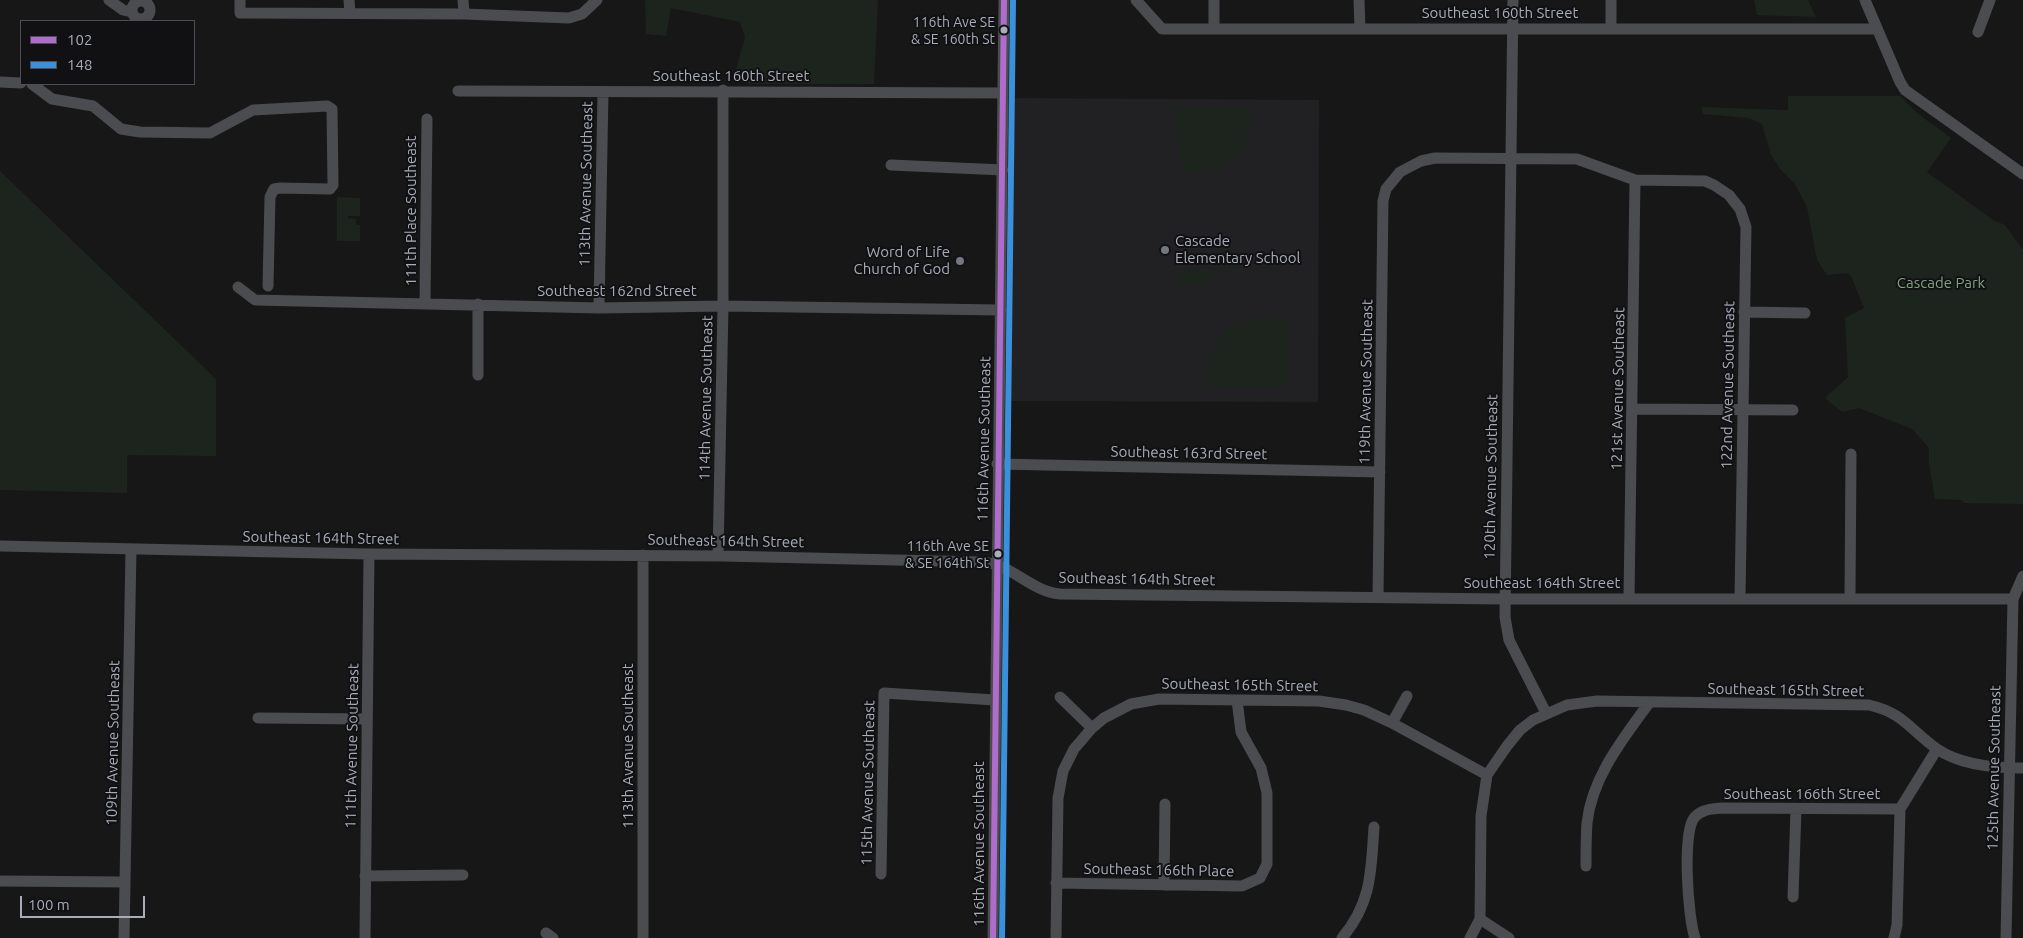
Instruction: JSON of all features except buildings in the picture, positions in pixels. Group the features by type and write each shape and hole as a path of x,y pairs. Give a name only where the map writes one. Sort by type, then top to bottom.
{"street":[{"path":"109,0 123,10 132,12"},
{"path":"240,0 240,13 464,14 569,18 582,14 596,2"},
{"path":"349,0 350,13"},
{"path":"463,0 464,14"},
{"name":"116th Avenue Southeast","path":"993,938 1004,0"},
{"name":"Southeast 160th Street","path":"1136,0 1162,29 1877,29"},
{"path":"1214,0 1214,29"},
{"path":"1359,0 1360,28"},
{"name":"120th Avenue Southeast","path":"1513,0 1504,599 1506,628 1509,640 1546,713"},
{"path":"1611,0 1611,28"},
{"path":"1866,0 1905,90 2023,174"},
{"path":"1978,32 1990,0"},
{"path":"0,82 20,83"},
{"path":"33,85 52,99 94,106 121,129 140,132 210,133 253,110 327,106 332,109 333,185 330,190 280,188 274,190 270,197 268,286"},
{"name":"Southeast 160th Street","path":"458,91 603,92 722,90 1003,93"},
{"name":"114th Avenue Southeast","path":"718,556 723,306 722,90"},
{"name":"113th Avenue Southeast","path":"600,308 603,92"},
{"name":"111th Place Southeast","path":"425,303 427,119"},
{"name":"119th Avenue Southeast","path":"1378,597 1382,200 1386,189 1400,172 1421,162 1435,158 1512,158"},
{"path":"1512,158 1577,159 1635,180"},
{"path":"891,165 1003,170"},
{"name":"122nd Avenue Southeast","path":"1635,180 1705,181 1729,195 1740,209 1746,227 1740,598"},
{"name":"121st Avenue Southeast","path":"1629,598 1635,180"},
{"name":"Southeast 162nd Street","path":"238,287 255,300 600,308 723,306 1001,310"},
{"path":"478,304 478,375"},
{"path":"1744,312 1804,313"},
{"path":"1633,409 1793,410"},
{"path":"1850,598 1851,454"},
{"name":"Southeast 163rd Street","path":"998,464 1380,472"},
{"name":"Southeast 164th Street","path":"0,546 369,554 718,556 997,564 1044,590 1060,594 1504,599 2013,599"},
{"name":"109th Avenue Southeast","path":"124,938 131,549"},
{"name":"111th Avenue Southeast","path":"365,938 369,554"},
{"name":"113th Avenue Southeast","path":"643,555 643,938"},
{"path":"2013,599 2023,576"},
{"name":"125th Avenue Southeast","path":"2006,938 2013,599"},
{"name":"115th Avenue Southeast","path":"881,874 884,693 995,700"},
{"path":"1392,723 1407,696"},
{"path":"1060,697 1092,728"},
{"name":"Southeast 165th Street","path":"1056,938 1060,781 1074,749 1092,728 1115,711 1131,704 1145,700 1332,702 1364,710 1392,723 1487,776"},
{"name":"Southeast 166th Place","path":"1056,884 1242,886 1260,878 1267,864 1267,793 1260,768 1241,732 1237,700"},
{"name":"Southeast 165th Street","path":"1546,713 1582,702 1869,705 1883,708 1898,715 1937,749 1964,761 2009,768"},
{"path":"1586,866 1587,821 1596,787 1612,756 1649,703"},
{"path":"1470,938 1480,919 1481,816 1487,776 1520,730 1546,713"},
{"path":"258,718 367,719"},
{"path":"1894,938 1897,925 1900,809 1937,749"},
{"path":"2009,768 2023,768"},
{"path":"1164,885 1165,804"},
{"name":"Southeast 166th Street","path":"1695,938 1690,921 1688,895 1689,830 1694,818 1704,810 1722,808 1900,809"},
{"path":"1793,897 1796,809"},
{"path":"1342,938 1353,925 1365,902 1370,885 1374,827"},
{"path":"366,876 463,875"},
{"path":"0,882 125,882"},
{"path":"1480,919 1509,938"}],"shaded area":[{"name":"Cascade Elementary School","path":"1012,98 1319,100 1318,402 1010,401"}],"green space":[{"path":"645,0 878,0 874,84 749,84 736,69 745,37 740,22 671,8 666,36 646,34"},
{"path":"1754,0 1808,0 1816,17 1757,15"},
{"name":"Cascade Park","path":"1788,96 1900,96 1917,113 1951,138 1927,172 1993,220 2005,225 2023,250 2023,504 1964,503 1962,500 1935,499 1929,464 1929,448 1912,429 1859,408 1842,412 1825,398 1848,377 1845,318 1864,308 1851,276 1847,273 1827,275 1817,260 1807,207 1795,184 1780,169 1771,155 1762,124 1749,118 1703,114 1701,107 1788,110"},
{"path":"1174,107 1250,107 1248,138 1243,149 1225,165 1213,170 1183,173"},
{"path":"0,171 216,379 216,456 127,455 127,493 0,490"},
{"path":"337,197 360,198 360,216 348,216 348,218 356,219 356,225 360,225 360,241 337,241"},
{"path":"1220,249 1238,250 1237,270 1220,269"},
{"path":"1178,270 1210,270 1210,285 1178,285"},
{"path":"1261,317 1289,320 1288,387 1206,387 1209,360 1218,340 1235,326"}],"transit line":[{"name":"102","path":"993,938 1004,0"},
{"name":"148","path":"1002,938 1013,0"}],"place":[{"name":"116th Ave SE & SE 160th St","path":"1004,30"},
{"name":"Cascade Elementary School","path":"1165,250"},
{"name":"Word of Life Church of God","path":"960,261"},
{"name":"116th Ave SE & SE 164th St","path":"998,554"}]}
